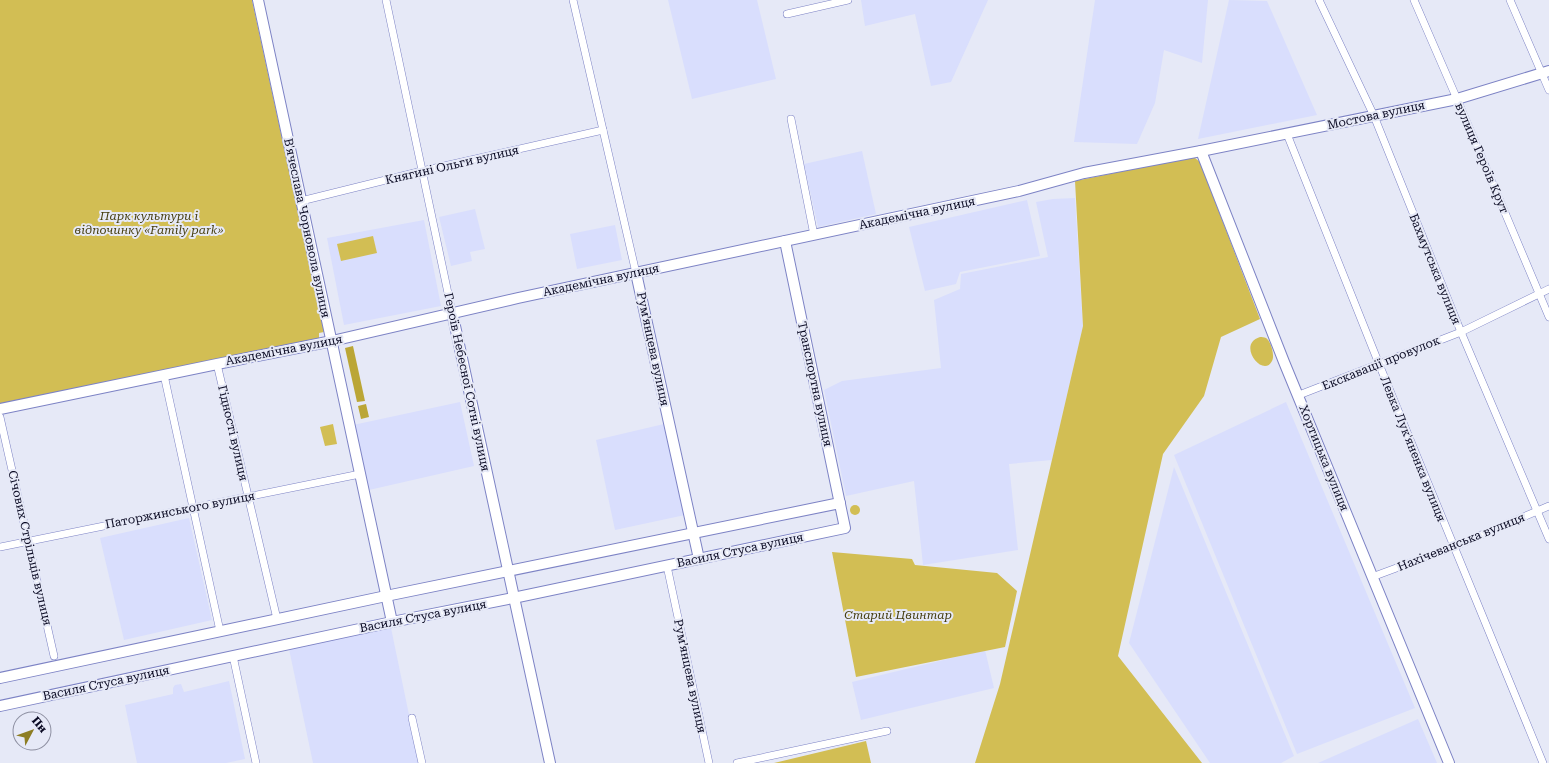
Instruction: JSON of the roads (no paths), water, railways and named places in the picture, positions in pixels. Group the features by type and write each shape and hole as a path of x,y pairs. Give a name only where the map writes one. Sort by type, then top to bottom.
{"street":[{"name":"В'ячеслава Чорновола вулиця","path":"258,0 392,622"},
{"name":"Героїв Небесної Сотні вулиця","path":"386,0 550,763"},
{"name":"Рум’янцева вулиця","path":"573,0 636,273 699,559"},
{"path":"787,14 848,0"},
{"name":"Бахмутська вулиця","path":"1319,0 1374,116 1460,332 1549,539"},
{"name":"вулиця Героїв Крут","path":"1414,0 1549,318"},
{"path":"1510,0 1545,72 1549,90"},
{"name":"Мостова вулиця","path":"1201,151 1457,99 1545,72"},
{"path":"791,119 814,235"},
{"name":"Княгині Ольги вулиця","path":"301,201 422,171 603,130"},
{"name":"Левка Лук'яненка вулиця","path":"1287,134 1453,547 1543,763"},
{"name":"Академічна вулиця","path":"0,409 332,342 452,312 1017,192 1084,173 1201,151"},
{"name":"Хортицька вулиця","path":"1201,151 1372,577 1449,763"},
{"name":"Транспортна вулиця","path":"785,241 845,528"},
{"name":"Екскавації провулок","path":"1299,395 1460,332 1549,289"},
{"name":"Гідності вулиця","path":"217,364 277,619"},
{"path":"164,375 220,631"},
{"name":"Січових Стрільців вулиця","path":"0,417 54,656"},
{"name":"Паторжинського вулиця","path":"0,547 360,474"},
{"path":"0,678 693,532 840,503"},
{"name":"Нахічеванська вулиця","path":"1372,577 1453,547 1549,506"},
{"name":"Василя Стуса вулиця","path":"0,706 392,622 514,598 845,528"},
{"name":"Рум’янцева вулиця","path":"667,566 709,763"},
{"path":"233,656 256,763"},
{"path":"412,718 422,763"},
{"path":"737,763 887,731"}],"park label":[{"name":"Парк культури і відпочинку «Family park»","path":"149,223"},
{"name":"Старий Цвинтар","path":"898,615"}]}
